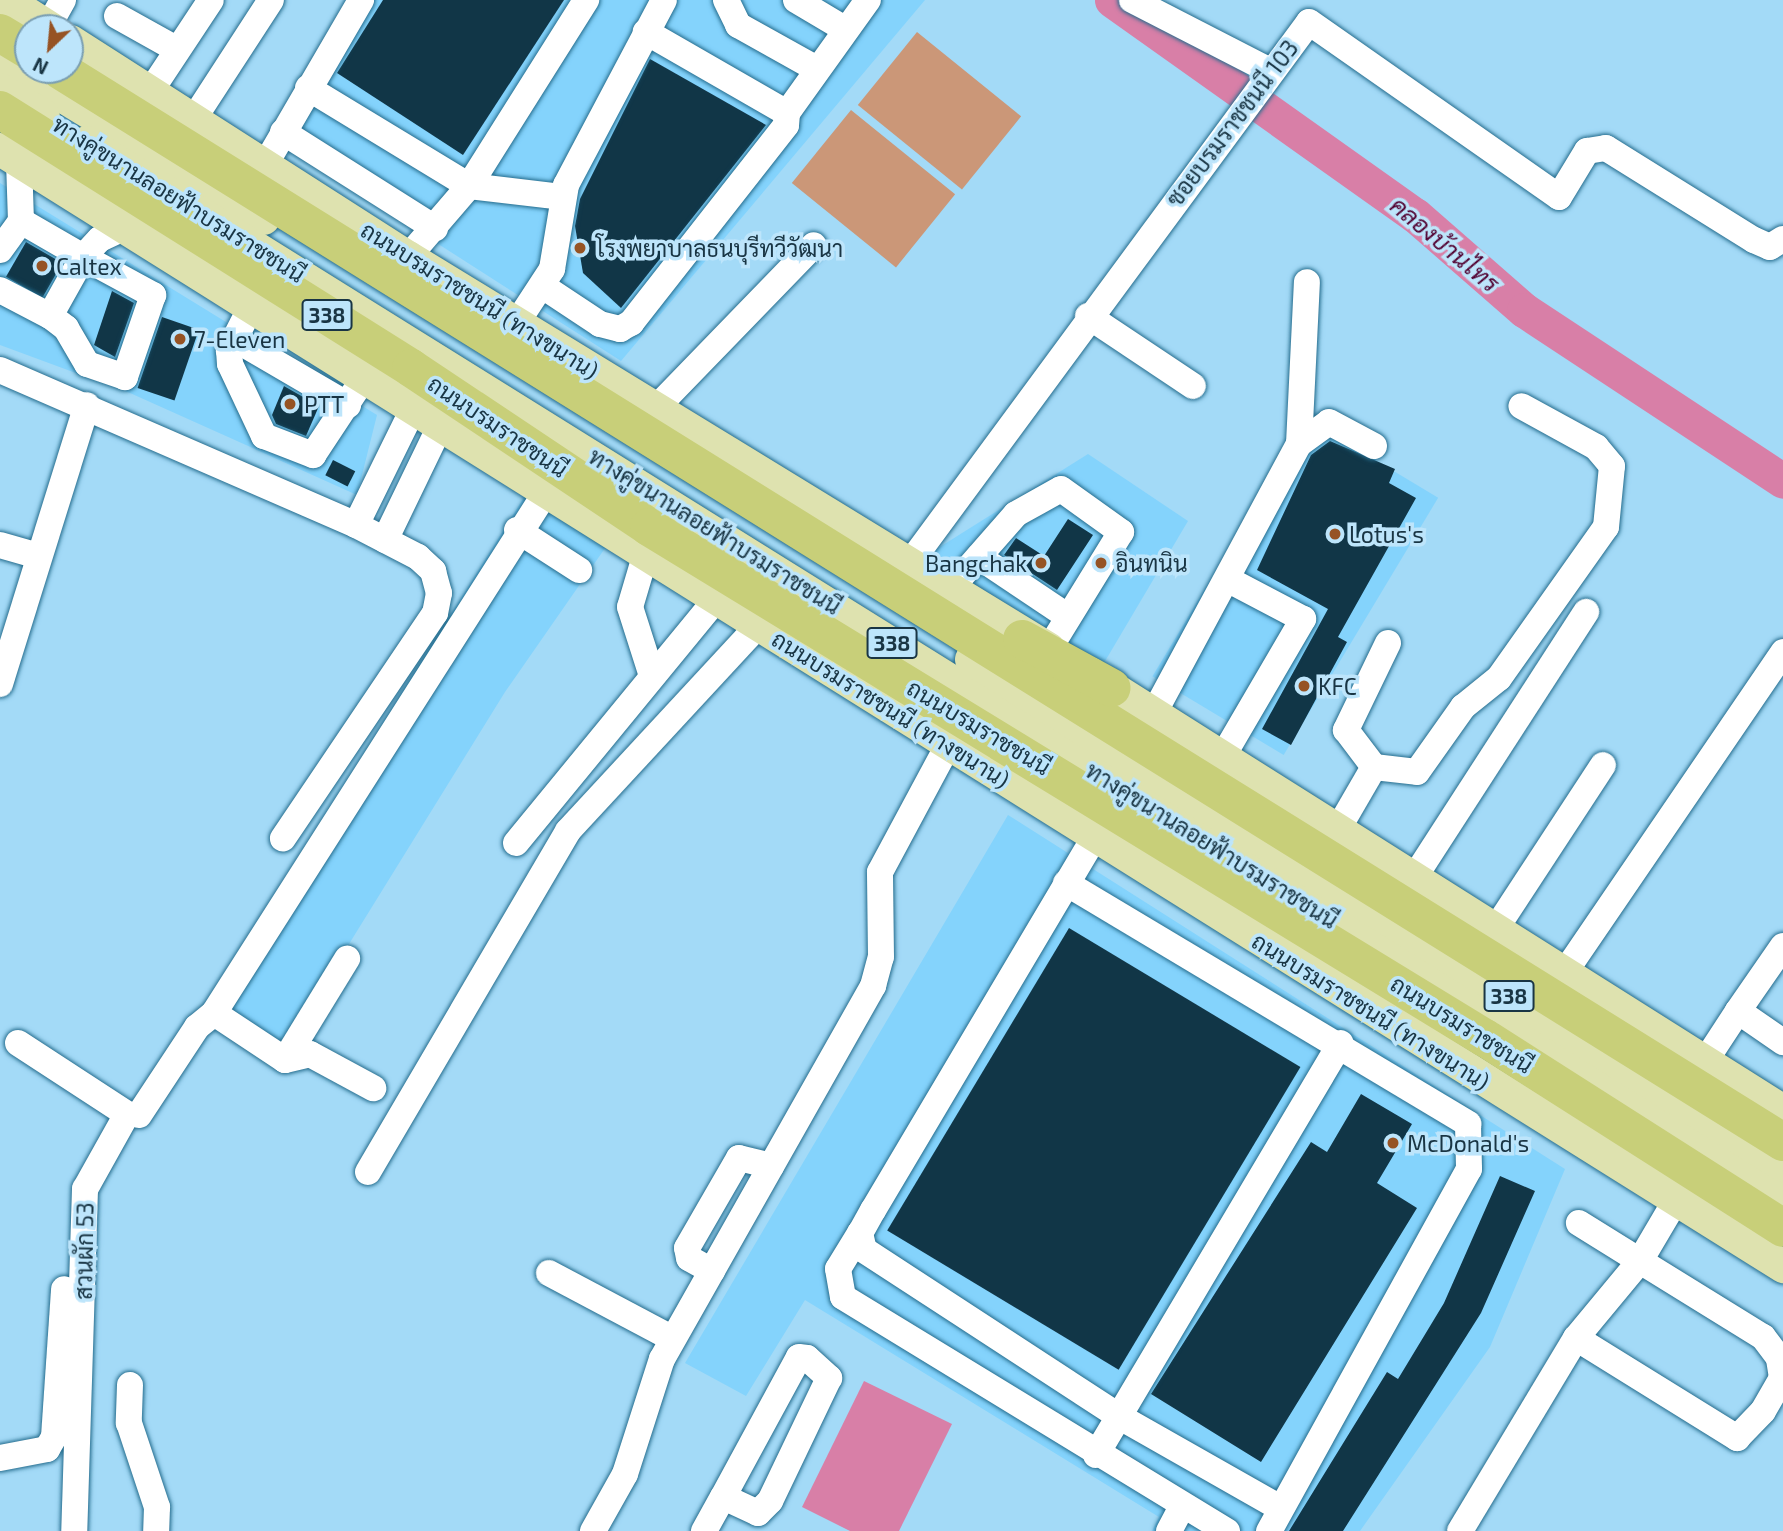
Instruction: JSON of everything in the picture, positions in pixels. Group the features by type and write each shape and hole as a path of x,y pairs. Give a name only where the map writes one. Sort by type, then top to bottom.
{"highway":[{"name":"338","path":"83,84 676,450 1783,1142"},
{"name":"ถนนบรมราชชนนี","path":"0,110 411,368 648,540 1450,1016 1783,1228"},
{"path":"453,430 648,540"},
{"path":"676,450 1112,688"}],"main road":[{"name":"ถนนบรมราชชนนี (ทางขนาน)","path":"6,0 28,14"},
{"name":"ถนนบรมราชชนนี (ทางขนาน)","path":"84,50 516,324 1223,756 1563,975 1783,1111"},
{"name":"ทางคู่ขนานลอยฟ้าบรมราชชนนี","path":"0,58 667,464 1236,828 1783,1165"},
{"name":"ทางคู่ขนานลอยฟ้าบรมราชชนนี","path":"0,89 1783,1199"},
{"name":"ถนนบรมราชชนนี (ทางขนาน)","path":"10,155 415,405 546,492 648,540 717,598 759,625 1094,838 1783,1266"}],"street":[{"path":"150,92 211,0"},
{"path":"193,120 271,0"},
{"path":"265,165 361,0"},
{"path":"408,257 469,186 586,0"},
{"path":"516,324 544,287 562,197 664,0"},
{"path":"726,0 738,25 815,68"},
{"path":"796,0 843,28"},
{"path":"544,287 600,324 620,329 631,323 779,139 787,113 815,68 843,28 868,0"},
{"path":"1132,0 1267,75"},
{"path":"117,16 176,49"},
{"name":"ซอยบรมราชชนนี 103","path":"910,563 1088,316 1309,22 1559,197 1587,151 1606,148 1755,240 1770,247 1783,239"},
{"path":"646,32 787,113"},
{"path":"308,88 469,186 562,197"},
{"path":"283,132 435,228"},
{"path":"0,250 13,220 10,155"},
{"path":"0,290 50,316 66,328 87,364 125,377 153,295 13,220"},
{"path":"50,316 83,257 100,239 126,227"},
{"path":"655,409 814,245"},
{"path":"1154,713 1299,444 1307,282"},
{"path":"252,305 235,339 230,364 264,436 313,455 366,375"},
{"path":"1088,316 1193,386"},
{"path":"235,339 348,405"},
{"path":"0,370 87,405 356,525 433,571 439,593 435,613 283,838"},
{"path":"0,684 87,405"},
{"path":"356,525 415,405"},
{"path":"1374,767 1425,767 1463,707 1499,678 1606,527 1612,467 1596,447 1521,406"},
{"path":"1299,444 1329,422 1374,446"},
{"path":"385,540 453,430"},
{"path":"951,588 1016,514 1060,489 1121,532 1049,649"},
{"path":"139,1115 197,1027 214,1013 517,530 546,492"},
{"path":"517,530 579,570"},
{"path":"648,540 630,607 651,673"},
{"path":"0,545 38,556"},
{"path":"979,557 1067,616"},
{"path":"1223,756 1303,619 1227,579"},
{"path":"516,843 651,673 717,598"},
{"path":"1414,878 1587,612"},
{"path":"368,1172 568,831 759,625"},
{"path":"1374,767 1346,730 1388,643"},
{"path":"1563,975 1783,652"},
{"path":"593,1531 625,1474 673,1339 873,986 881,957 880,872 948,745"},
{"path":"1495,930 1603,765"},
{"path":"1338,829 1374,767"},
{"path":"1094,838 838,1269 843,1297 1221,1530"},
{"path":"860,1233 864,1250 886,1269 1120,1417 1274,1520 1469,1169 1468,1124 1341,1043 1066,883"},
{"path":"1704,1063 1783,946"},
{"path":"285,1060 347,959"},
{"path":"1738,1011 1783,1042"},
{"path":"214,1013 285,1060 310,1054 373,1088"},
{"path":"1384,1069 1405,1032"},
{"name":"สวนผัก 53","path":"18,1043 127,1114 85,1189 74,1531"},
{"path":"1096,1455 1341,1043"},
{"path":"1460,1531 1576,1338 1640,1261 1676,1200"},
{"path":"1576,1338 1729,1434 1744,1434 1782,1378 1779,1358 1763,1337 1579,1223"},
{"path":"549,1273 673,1339"},
{"path":"0,1458 47,1449 54,1437 64,1289"},
{"path":"704,1531 799,1357 807,1358 829,1378 770,1501 758,1513 723,1497"},
{"path":"130,1385 129,1423 157,1507 156,1531"},
{"path":"1169,1531 1182,1507"}],"shaded area":[{"name":"โรงพยาบาลธนบุรีทวีวัฒนา","path":"350,0 925,0 621,361 268,135"},
{"path":"917,32 1021,116 962,189 858,105"},
{"path":"851,110 955,194 896,267 792,183"},
{"path":"0,183 377,415 357,495 130,393 0,345"},
{"path":"1307,419 1438,498 1284,755 1152,676"},
{"path":"1088,454 1188,521 1101,668 927,555"},
{"path":"526,494 610,541 505,692 284,1049 209,1002"},
{"path":"1008,815 1565,1169 1490,1347 1360,1531 1152,1531 1159,1517 805,1300 746,1396 685,1363"},
{"path":"864,1381 952,1424 899,1531 850,1531 802,1507"}],"building":[{"path":"383,0 564,0 463,155 337,73"},
{"path":"650,59 766,125 621,308 583,273 575,226 580,199"},
{"path":"26,242 62,263 42,298 6,277"},
{"path":"112,291 134,303 115,357 94,345"},
{"path":"162,317 199,330 174,401 138,388"},
{"path":"284,386 319,406 306,436 276,424 272,415"},
{"name":"Lotus's","path":"1330,441 1395,469 1389,483 1416,498 1338,637 1347,642 1291,745 1262,729 1328,609 1257,570 1311,455"},
{"path":"333,460 355,471 348,486 325,475"},
{"path":"1068,519 1093,535 1057,590 1004,555 1016,538 1044,556"},
{"path":"1069,928 1300,1067 1119,1370 887,1231"},
{"path":"1361,1094 1412,1124 1377,1183 1417,1208 1261,1462 1151,1394 1311,1142 1327,1152"},
{"path":"1500,1176 1535,1191 1481,1313 1343,1531 1289,1531 1387,1372 1398,1379 1444,1303"}],"waterway":[{"name":"คลองบ้านไทร","path":"1112,0 1415,215 1524,310 1783,481"}],"place":[{"name":"โรงพยาบาลธนบุรีทวีวัฒนา","path":"580,248"},
{"name":"Caltex","path":"42,266"},
{"name":"7-Eleven","path":"180,339"},
{"name":"PTT","path":"290,404"},
{"name":"Lotus's","path":"1335,534"},
{"name":"Bangchak","path":"1041,563"},
{"name":"อินทนิน","path":"1101,563"},
{"name":"KFC","path":"1304,686"},
{"name":"McDonald's","path":"1393,1143"}]}
